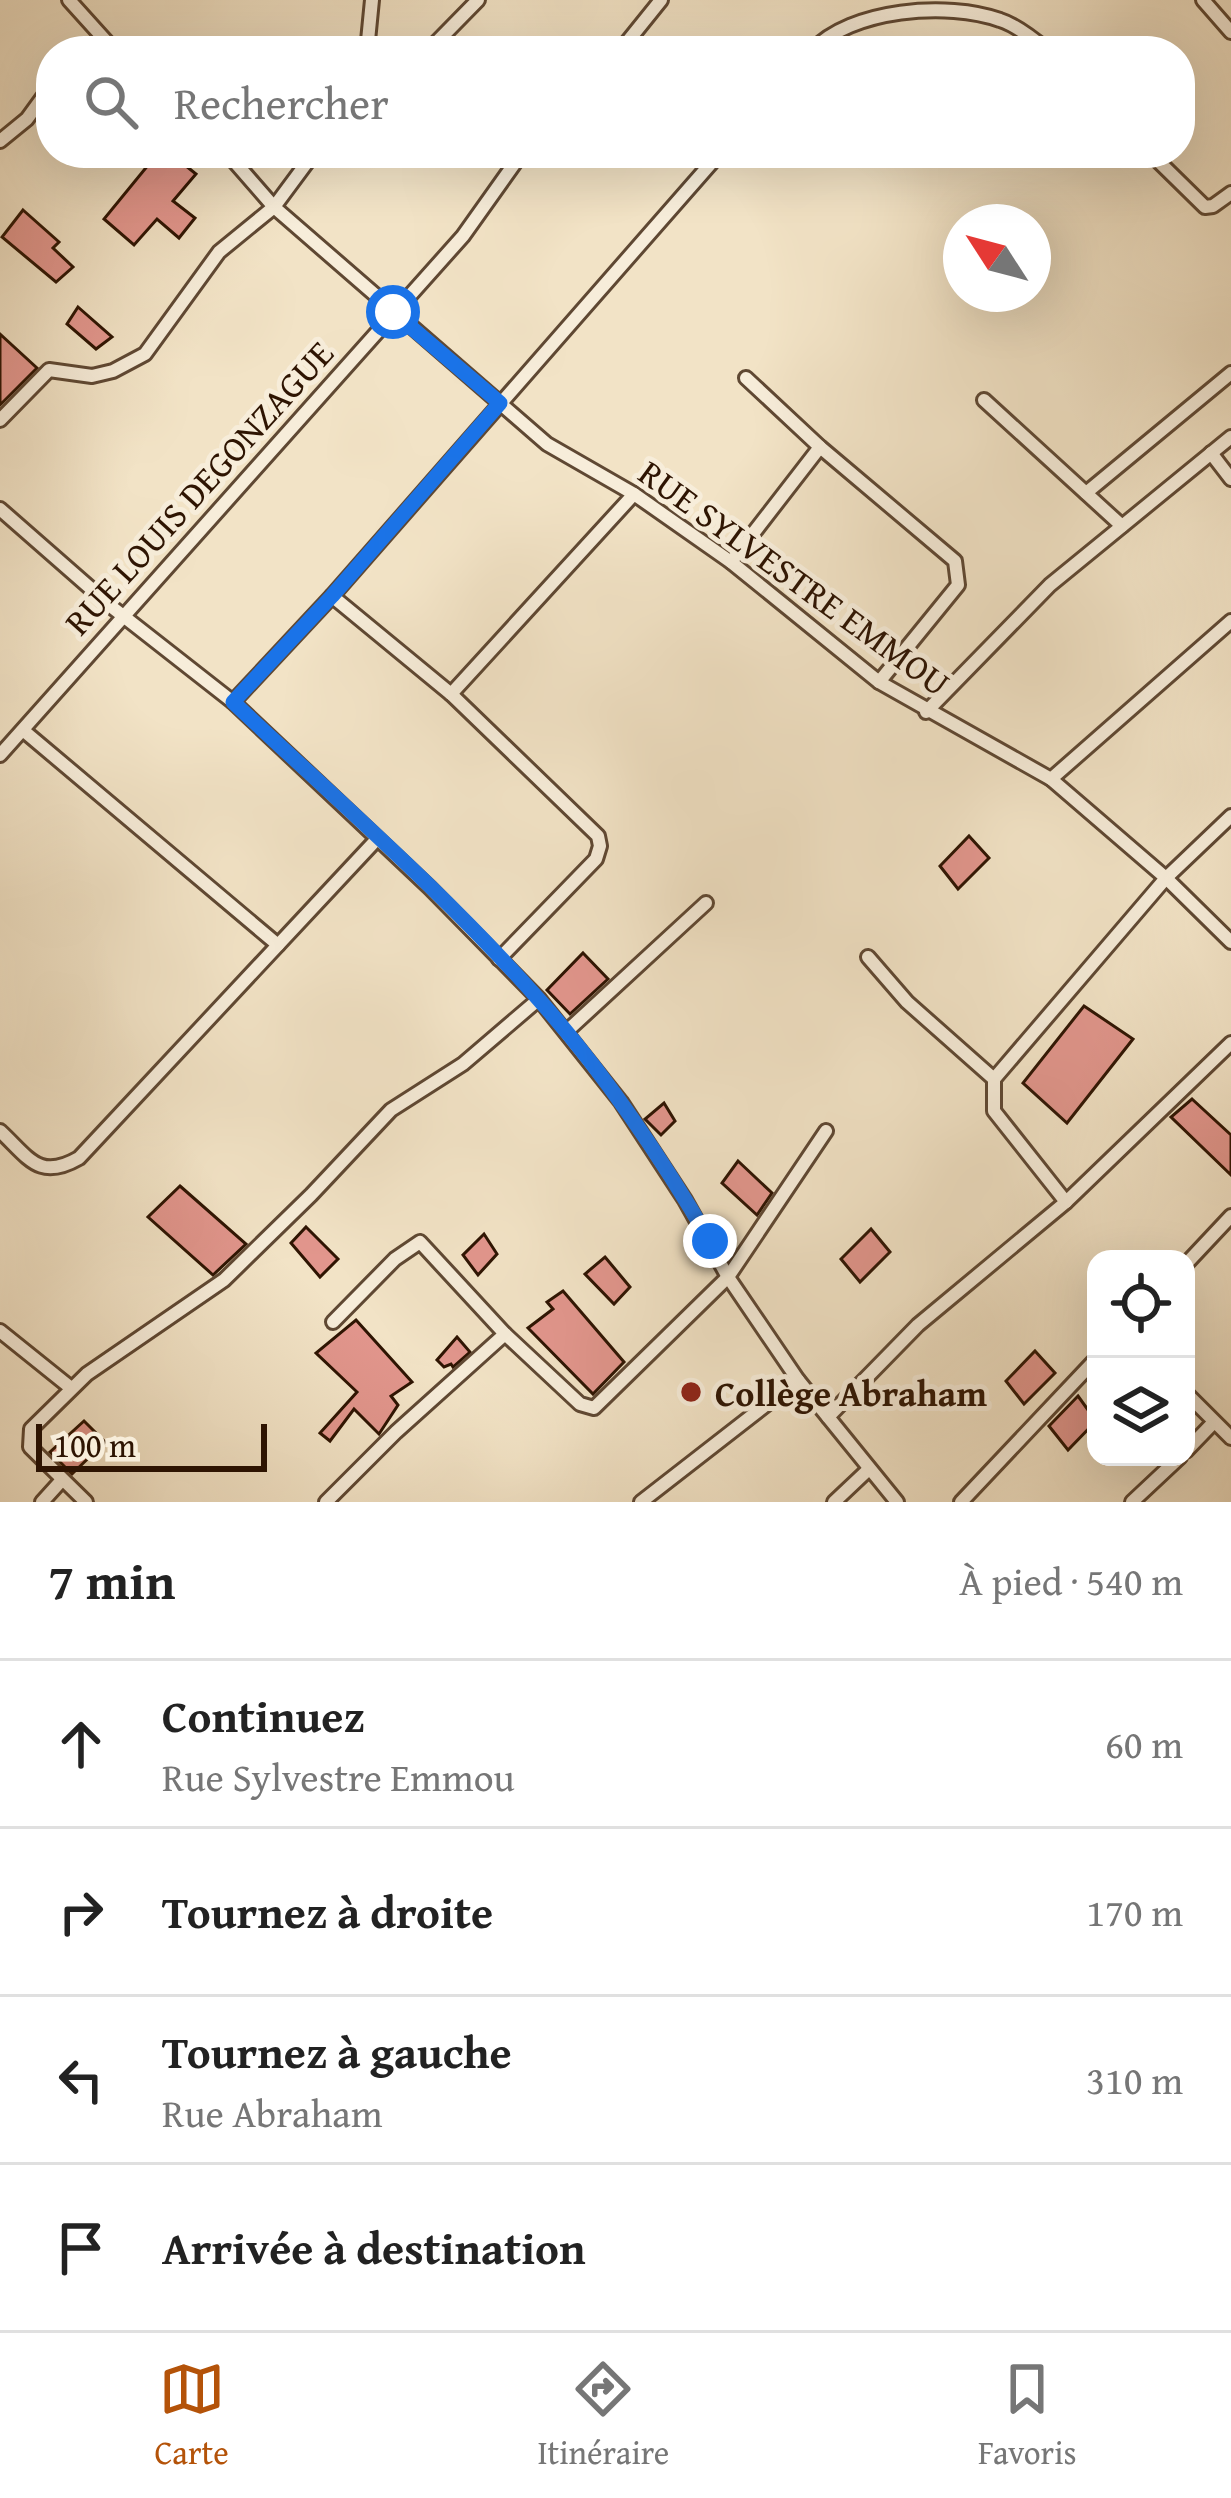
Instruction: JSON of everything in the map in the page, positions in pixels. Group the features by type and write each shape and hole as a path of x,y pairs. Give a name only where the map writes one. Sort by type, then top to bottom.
{"street":[{"path":"69,0 99,36"},
{"path":"368,36 372,0"},
{"path":"443,36 478,0"},
{"path":"632,36 661,0"},
{"path":"1203,0 1231,32"},
{"path":"832,36 861,20 934,9 1001,20 1025,36"},
{"path":"0,141 36,106"},
{"name":"RUE SYLVESTRE EMMOU","path":"240,168 274,207 547,444 634,494 730,562 879,682 1051,779 1166,878 1231,942"},
{"path":"0,419 49,370 92,376 145,354 219,252 274,207 303,168"},
{"name":"RUE LOUIS DEGONZAGUE","path":"0,755 463,236 511,168"},
{"path":"233,702 332,596 707,168"},
{"path":"1165,168 1204,207 1231,193"},
{"path":"1086,493 1231,373"},
{"path":"746,378 947,553 959,573 958,585 879,682"},
{"path":"985,400 1122,526"},
{"path":"926,712 1050,585 1231,437"},
{"path":"730,562 820,447"},
{"path":"1211,453 1231,478"},
{"path":"451,694 634,494"},
{"path":"1,512 233,702 539,999 650,1146 728,1277 798,1380 896,1502"},
{"path":"332,596 451,694 598,836 596,859 499,959"},
{"path":"1051,779 1231,621"},
{"path":"24,731 278,945"},
{"path":"1066,1202 994,1112 994,1078 1166,878 1231,816"},
{"path":"0,1131 39,1167 59,1169 79,1158 377,839"},
{"path":"566,1032 706,903"},
{"path":"868,957 928,1023 994,1078"},
{"path":"86,1502 30,1448 31,1429 70,1388 224,1280 391,1110 463,1064 539,999"},
{"path":"828,1418 918,1325 1066,1202 1231,1043"},
{"path":"333,1322 395,1258 420,1242 506,1334 580,1404 595,1408 728,1277 826,1131"},
{"path":"1195,1255 1228,1224"},
{"path":"0,1330 70,1388"},
{"path":"326,1502 506,1334"},
{"path":"962,1502 1087,1369"},
{"path":"641,1502 798,1380"},
{"path":"1195,1402 1231,1438"},
{"path":"1195,1442 1214,1422"},
{"path":"1132,1502 1170,1466"},
{"path":"834,1502 868,1469"},
{"path":"42,1502 61,1481"}],"building":[{"path":"146,168 189,168 196,174 173,201 195,218 179,238 157,219 134,245 104,219"},
{"path":"23,210 59,242 53,248 73,267 56,282 2,237"},
{"path":"78,307 112,337 96,349 67,324"},
{"path":"0,334 37,368 0,405"},
{"path":"969,836 989,858 958,889 940,866"},
{"path":"583,953 608,979 570,1014 547,990"},
{"path":"1084,1006 1133,1039 1067,1123 1023,1083"},
{"path":"1192,1099 1231,1135 1231,1175 1171,1117"},
{"path":"664,1103 675,1121 661,1135 645,1119"},
{"path":"738,1161 772,1193 757,1215 722,1183"},
{"path":"180,1186 246,1244 213,1275 148,1217"},
{"path":"306,1227 338,1259 320,1277 291,1243"},
{"path":"871,1229 890,1252 860,1282 841,1259"},
{"path":"484,1234 497,1254 478,1275 463,1255"},
{"path":"605,1257 630,1287 614,1304 585,1274"},
{"path":"563,1291 624,1362 593,1394 528,1328 553,1309 547,1302"},
{"path":"356,1320 412,1382 391,1396 398,1405 379,1434 354,1409 330,1441 320,1433 357,1392 316,1353"},
{"path":"457,1337 470,1352 453,1367 444,1367 437,1360"},
{"path":"1035,1351 1055,1373 1024,1404 1006,1381"},
{"path":"1078,1396 1087,1408 1087,1430 1068,1450 1049,1426"},
{"path":"84,1421 105,1442 72,1474 50,1452"}],"place":[{"name":"Collège Abraham","path":"691,1392"}],"route":[{"path":"393,312 500,403 233,702 430,888 539,999 621,1102 710,1241"}]}
